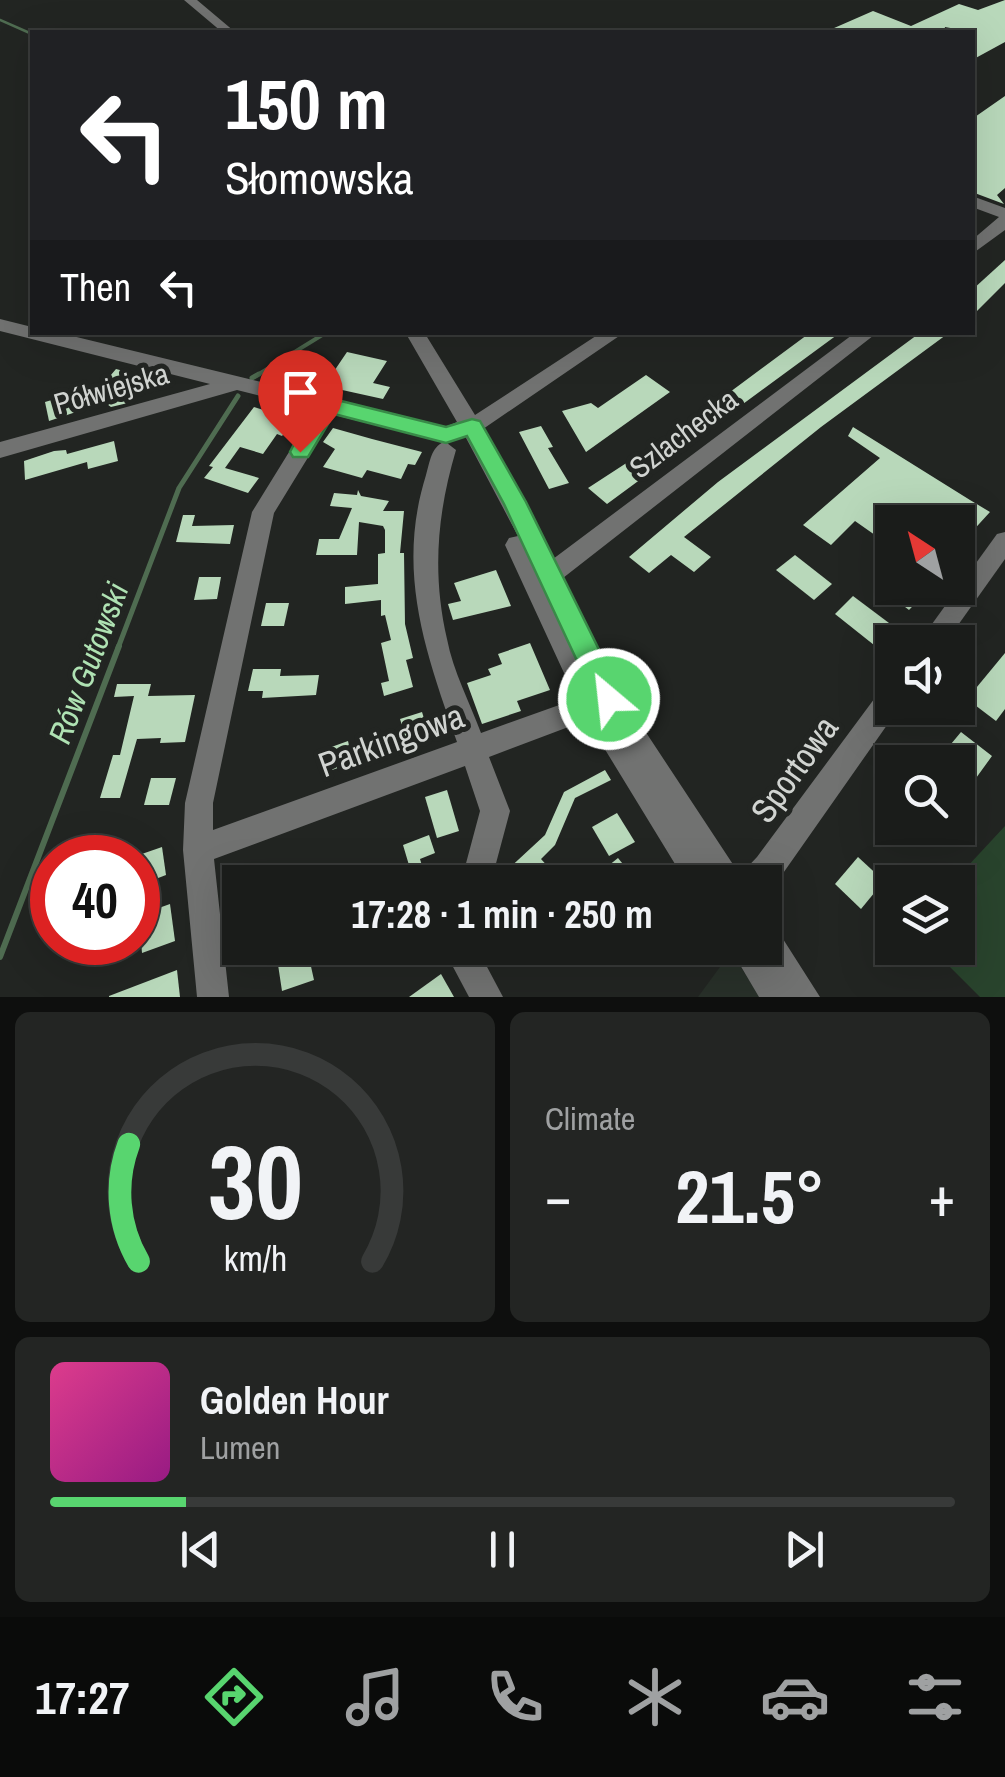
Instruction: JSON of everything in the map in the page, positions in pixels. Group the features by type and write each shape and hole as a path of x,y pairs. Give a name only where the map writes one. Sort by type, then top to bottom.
{"street":[{"path":"190,0 227,30"},
{"path":"975,202 1005,217 975,245"},
{"path":"0,325 30,332"},
{"path":"41,335 459,436"},
{"path":"406,335 541,577 601,703 693,865"},
{"path":"415,335 459,436"},
{"path":"481,865 495,811 434,641 424,550 430,499 459,436 611,335"},
{"name":"Szlachecka","path":"541,577 865,335"},
{"name":"Półwiejska","path":"0,450 239,383"},
{"path":"214,997 198,850 200,803 263,512 329,405"},
{"path":"944,625 1005,541"},
{"path":"601,703 714,865"},
{"name":"Parkingowa","path":"198,850 601,703"},
{"name":"Sportowa","path":"770,865 875,720"},
{"path":"782,964 804,997"},
{"path":"469,965 487,997"},
{"path":"757,965 778,997"}],"shaded area":[{"path":"721,965 739,965 760,997 698,997"}],"green space":[{"path":"1005,826 1005,997 980,997 948,965 975,965 975,865 969,865"}],"building":[{"path":"1005,0 1005,42 975,58 975,30 830,30 873,11 911,26 959,4 978,10"},
{"path":"1005,96 1005,188 997,195 1004,204 975,193 975,117"},
{"path":"1005,260 1005,283 975,313 975,287"},
{"path":"807,335 837,335 607,504 588,488 691,421"},
{"path":"917,335 946,335 821,427 684,537 711,557 694,572 671,555 649,573 629,557 718,482"},
{"path":"347,352 387,361 373,383 390,387 383,399 324,386"},
{"path":"116,369 139,375 133,381 145,383 132,402 111,407 104,402 116,385 105,382"},
{"path":"646,375 670,392 586,452 562,411 591,403 598,408"},
{"path":"72,394 76,412 49,421 45,402"},
{"path":"254,407 295,420 282,436 277,434 263,454 240,447 225,468 259,478 248,493 204,478 213,467 209,466"},
{"path":"541,426 553,447 548,448 569,483 549,489 519,432"},
{"path":"853,427 990,512 975,528 975,505 875,505 875,535 855,521 831,545 803,525 880,458 848,436"},
{"path":"333,428 422,452 415,465 408,464 401,479 367,470 362,478 323,467 335,449 323,442"},
{"path":"114,441 118,461 88,469 87,462 25,480 24,461 54,451 66,450 67,454"},
{"path":"358,490 361,496 389,501 383,511 404,511 400,553 404,553 405,624 413,658 406,660 413,687 384,696 381,683 389,681 381,643 391,640 385,615 381,616 381,600 345,604 345,587 378,584 378,554 385,553 385,530 383,526 359,522 357,555 316,555 319,539 339,539 352,508 330,506 334,493 357,495"},
{"path":"183,515 195,515 192,526 234,525 230,544 176,542"},
{"path":"795,555 832,584 814,600 776,570"},
{"path":"496,570 511,606 453,620 448,604 461,601 454,583"},
{"path":"199,577 221,577 217,599 194,600"},
{"path":"853,596 892,625 875,625 874,645 835,614"},
{"path":"266,603 289,603 284,626 261,626"},
{"path":"530,643 550,690 517,701 521,711 482,724 467,683 491,675 488,669 502,664 498,654"},
{"path":"1005,653 1005,709 996,721 975,705 975,689"},
{"path":"253,669 281,669 280,676 319,675 316,695 262,698 263,691 248,691"},
{"path":"117,684 151,684 148,696 195,695 185,742 137,739 120,798 100,798 113,755 120,755 134,696 114,697"},
{"path":"422,712 430,738 408,745 400,719"},
{"path":"961,732 992,756 975,779 975,745 950,745"},
{"path":"348,741 353,763 329,771 323,750"},
{"path":"605,770 611,780 575,798 555,845 541,859 546,865 512,865 545,835 564,792"},
{"path":"151,778 176,778 169,805 144,805"},
{"path":"447,790 459,831 437,838 425,797"},
{"path":"617,813 635,842 609,856 592,827"},
{"path":"429,835 435,853 420,859 422,865 409,865 403,845"},
{"path":"160,848 166,875 160,877"},
{"path":"858,857 875,873 875,892 861,909 835,884"},
{"path":"170,904 175,941 160,946 160,908"},
{"path":"278,965 311,965 314,980 282,991"},
{"path":"177,970 180,997 109,997 109,996"},
{"path":"441,974 454,997 409,997"}],"waterway":[{"name":"Rów Gutowski","path":"0,20 30,33"},
{"name":"Rów Gutowski","path":"257,375 322,335"},
{"name":"Rów Gutowski","path":"252,378 257,375"},
{"name":"Rów Gutowski","path":"118,648 179,488 238,396"},
{"name":"Rów Gutowski","path":"0,957 119,646"}],"route":[{"path":"300,452 329,405 446,435 472,427 502,477 609,699"}]}
